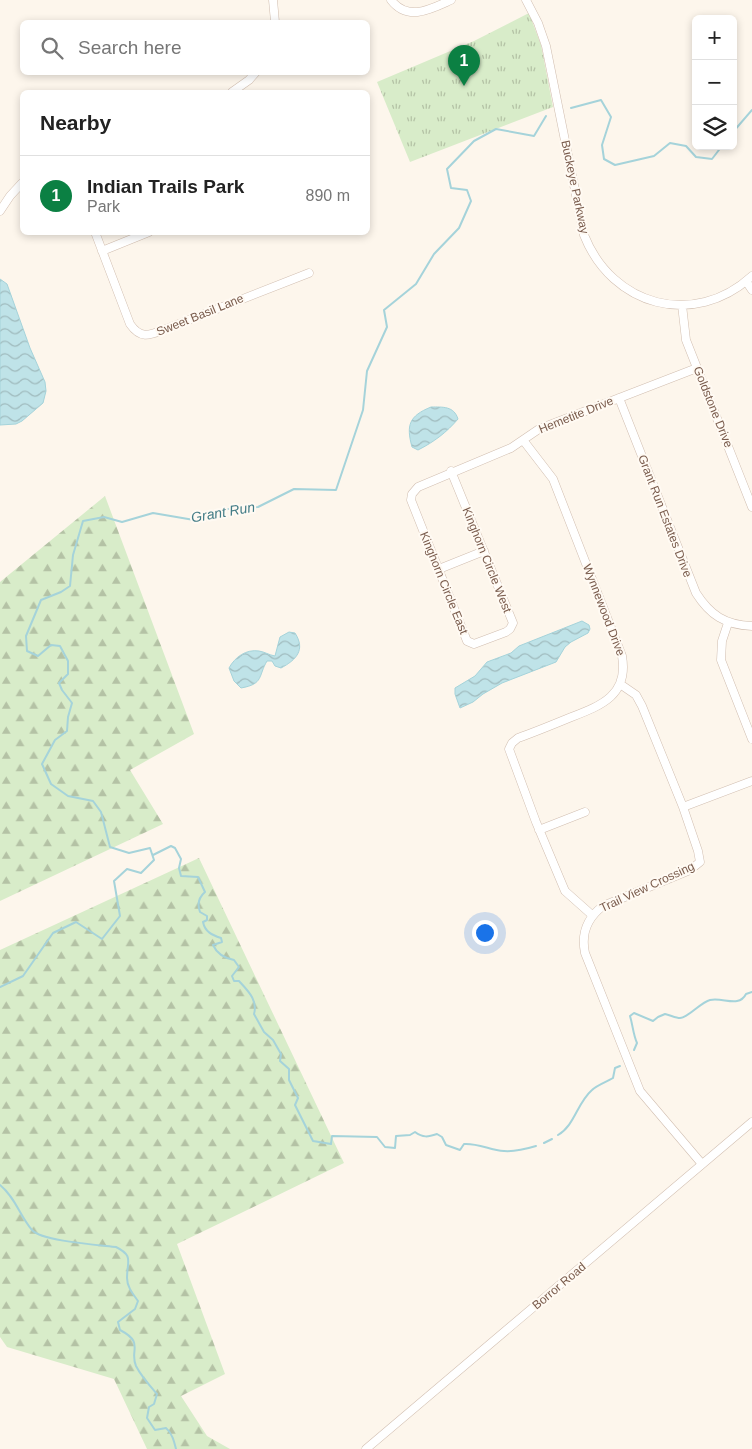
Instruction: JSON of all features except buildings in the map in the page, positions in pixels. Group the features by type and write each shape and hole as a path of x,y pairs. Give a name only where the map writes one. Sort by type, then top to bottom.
{"street":[{"path":"273,0 275,20"},
{"path":"391,0 403,10 419,13 451,0"},
{"name":"Buckeye Parkway","path":"526,0 538,23 546,46 581,223 593,255 612,278 630,292 656,302 682,305 714,299 728,294 749,278"},
{"path":"235,90 253,75"},
{"path":"0,211 20,185"},
{"name":"Sweet Basil Lane","path":"96,235 130,324 134,330 149,336 309,273"},
{"path":"102,251 142,235"},
{"path":"749,278 752,290"},
{"name":"Goldstone Drive","path":"682,305 686,340 752,507"},
{"name":"Hemetite Drive","path":"411,500 412,494 418,487 451,471 510,448 539,429 697,368"},
{"name":"Grant Run Estates Drive","path":"620,398 696,593 709,610 728,623"},
{"name":"Wynnewood Drive","path":"523,440 553,479 560,495 622,656 623,673 620,684"},
{"name":"Kinghorn Circle West","path":"451,471 513,623 510,629 492,639"},
{"name":"Kinghorn Circle East","path":"411,500 467,641 474,644 492,639"},
{"path":"439,569 484,551"},
{"path":"752,626 728,623 722,641 721,660 752,739"},
{"path":"592,915 565,892 539,830 510,753 510,746 518,738 596,708 617,691 620,684"},
{"name":"Trail View Crossing","path":"620,684 636,695 642,706 683,807 700,862 690,870 617,898 602,906 592,915 584,934 583,943 634,1080 645,1098 702,1164"},
{"path":"683,807 752,781"},
{"path":"539,830 585,812"},
{"name":"Borror Road","path":"366,1449 752,1122"}],"green space":[{"path":"529,13 541,45 553,107 410,162 377,82 474,41"},
{"path":"105,496 194,734 130,770 163,824 0,901 0,582"},
{"path":"199,858 344,1163 177,1244 225,1374 181,1396 207,1436 230,1449 147,1449 114,1379 7,1347 0,1337 0,950"}],"water":[{"path":"0,279 7,284 30,348 45,382 46,391 43,403 22,421 16,424 0,425"},
{"path":"431,407 451,409 458,419 440,436 418,450 412,447 409,433 411,422 418,414"},
{"path":"582,621 589,625 588,633 565,647 556,662 502,683 460,708 455,688 475,676 487,662 511,653 519,646"},
{"path":"289,632 295,633 300,645 295,658 281,668 275,666 272,661 267,661 257,682 241,688 234,681 229,668 234,660 250,651 261,651 275,656 280,637"}],"waterway":[{"name":"Grant Run","path":"571,108 601,100 611,117 602,145 604,159 615,165 654,156 670,143 686,146 696,157 712,159 719,150"},
{"name":"Grant Run","path":"737,127 752,110"},
{"name":"Grant Run","path":"0,987 23,976 53,933 76,922 102,939 120,916 114,881 127,869 141,873 154,860 150,848 129,853 110,847 101,812 93,801 68,796 51,784 42,764 55,740 67,731 72,703 59,683 68,674 68,661 60,646 51,645 38,656 27,651 26,636 41,600 70,586 73,555 83,521 104,517 122,522 153,513 194,520 228,509 258,507 294,489 336,490 363,410 367,371 387,327 384,310 416,284 434,254 459,228 471,201 467,190 451,188 447,169 474,141 496,129 534,136 546,116"},
{"path":"153,855 171,846 175,848 181,859 179,868 181,876 198,877 205,892 198,904 200,912 207,916 207,920 203,922 205,928 209,933 221,938 222,942 213,945 217,951 224,957 234,960 239,967 232,976 234,981 239,981 246,988 255,1004 254,1014 264,1032 273,1040 281,1054 280,1061 289,1069 289,1080 298,1098 295,1105 313,1141 331,1144 332,1136 377,1137 385,1147 395,1148 396,1136 410,1135 415,1132 426,1136 437,1134 442,1137 446,1145 460,1150 464,1144 508,1151 536,1146"},
{"path":"634,1050 637,1043 630,1016 634,1013 653,1021 665,1014 680,1018 710,1000 735,1001 752,992"},
{"path":"558,1135 568,1126 587,1095 596,1087 613,1078 615,1068 620,1066"},
{"path":"544,1143 552,1139"},
{"path":"0,1185 10,1195 28,1225 37,1234 71,1242 116,1247 125,1253 128,1260 127,1281 138,1301 135,1309 118,1322 120,1330 132,1339 135,1347 134,1360 136,1366 157,1394 154,1404 149,1407 147,1418 155,1430 166,1428 168,1430 176,1449"}],"place":[{"name":"Indian Trails Park","path":"464,86"}]}
